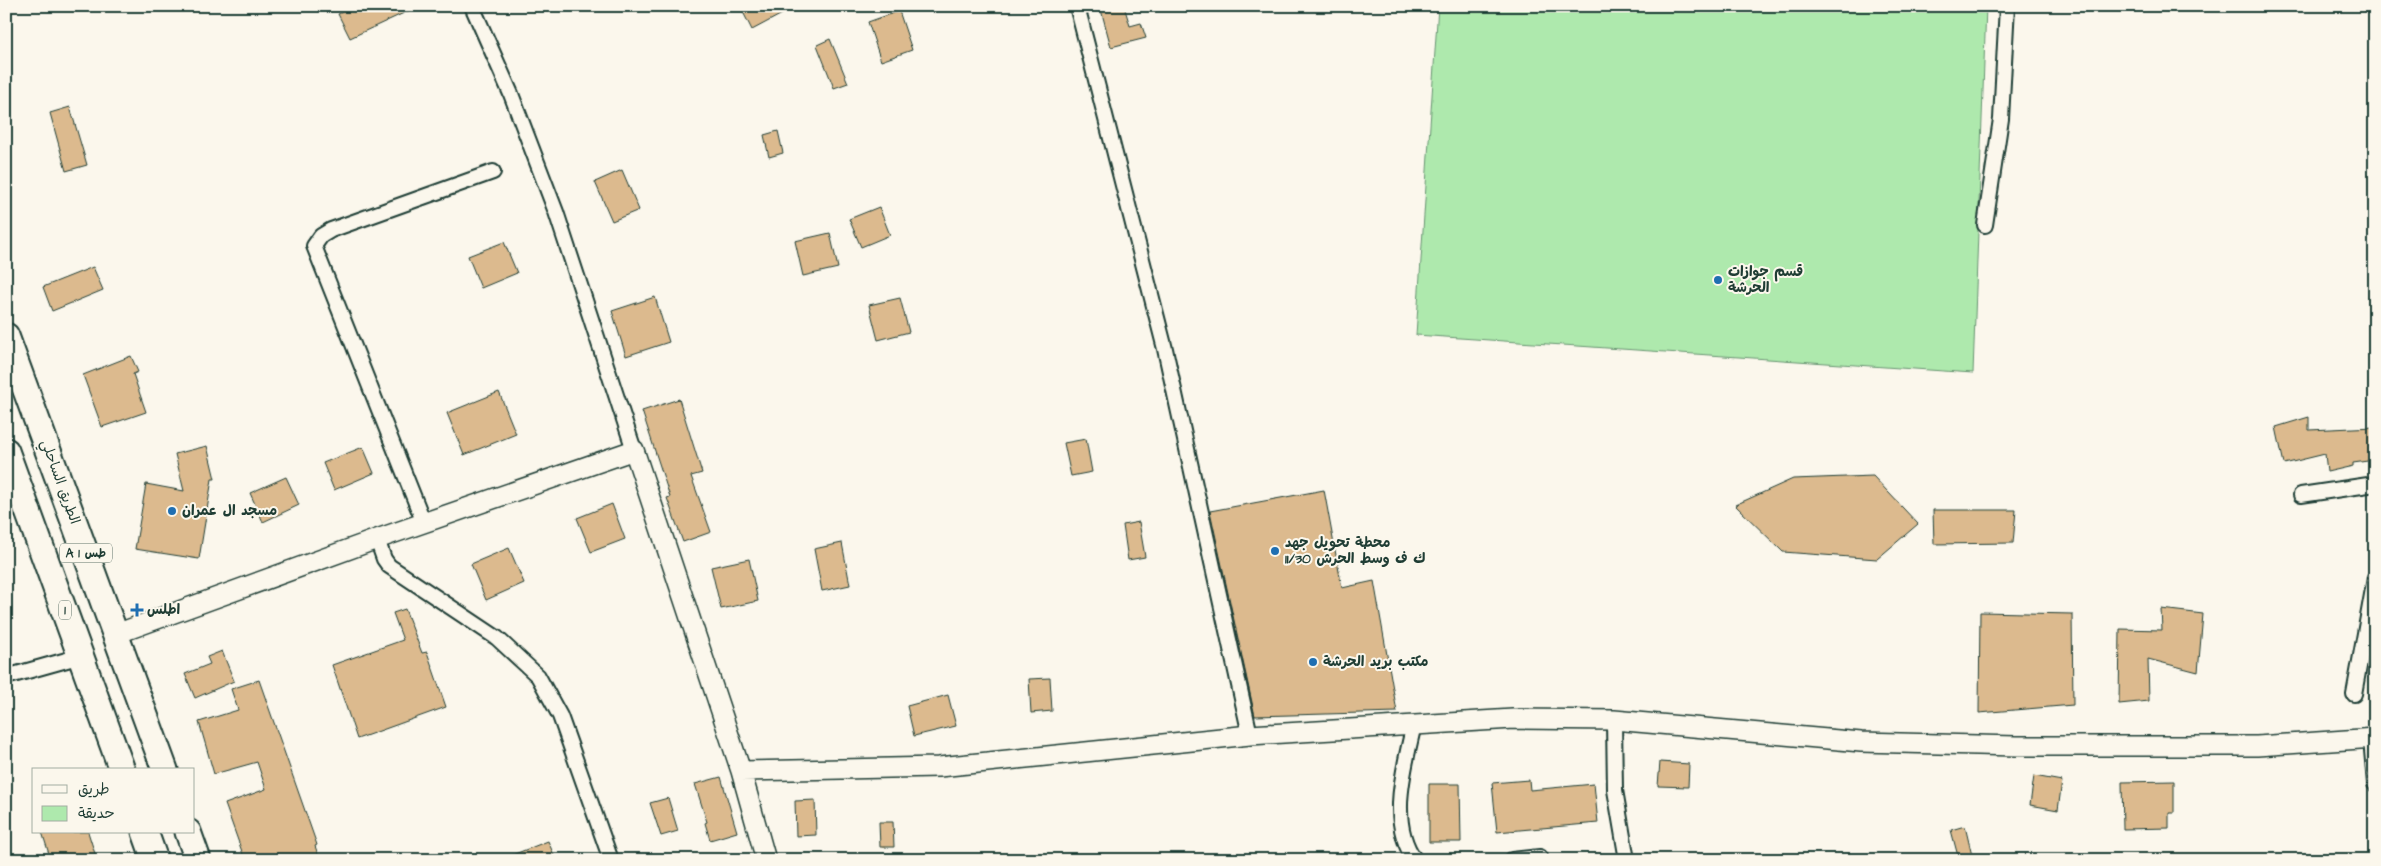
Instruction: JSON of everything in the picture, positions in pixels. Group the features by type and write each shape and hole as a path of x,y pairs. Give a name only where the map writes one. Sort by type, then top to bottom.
{"highway":[{"name":"الطريق الساحلي","path":"6,336 164,768"},
{"name":"1","path":"6,451 121,768"},
{"path":"146,834 155,860"},
{"path":"189,834 198,860"}],"street":[{"path":"472,6 511,94 556,212 741,771 766,860"},
{"path":"1077,6 1166,349 1250,735"},
{"path":"1985,225 2001,119 2007,6"},
{"path":"424,522 314,246 321,236 331,230 493,172"},
{"path":"116,634 424,522 634,450"},
{"path":"2301,495 2375,484"},
{"path":"377,539 388,566 497,638 538,676 560,716 611,860"},
{"path":"2354,694 2372,605 2375,578"},
{"path":"6,677 81,656"},
{"path":"741,771 939,767 1250,735 1513,719 1614,720 1861,742 2016,746 2257,746 2373,738 2375,784"},
{"path":"1614,720 1615,790 1627,860"},
{"path":"1414,724 1404,770 1400,814 1403,836 1408,851 1415,860"},
{"path":"1512,860 1540,857"}],"green space":[{"path":"1438,6 1986,6 1973,373 1416,335"}],"building":[{"path":"355,6 419,6 350,38 338,14"},
{"path":"740,6 797,6 752,30"},
{"path":"1100,6 1124,6 1130,26 1141,23 1146,38 1111,47"},
{"path":"899,11 912,50 881,61 868,22"},
{"path":"830,39 848,83 834,88 817,45"},
{"path":"70,107 87,165 66,171 50,113"},
{"path":"778,131 783,153 769,157 764,135"},
{"path":"622,170 639,210 612,221 595,182"},
{"path":"879,207 890,235 861,247 849,219"},
{"path":"830,233 838,268 803,276 795,241"},
{"path":"504,242 517,273 481,288 468,256"},
{"path":"93,267 103,290 52,311 43,287"},
{"path":"655,297 669,342 626,356 612,311"},
{"path":"900,298 909,332 878,340 869,305"},
{"path":"131,356 138,372 133,374 146,412 102,427 83,375"},
{"path":"499,392 516,434 464,455 447,413"},
{"path":"679,399 702,473 691,476 711,532 683,542 667,498 670,497 642,411"},
{"path":"2309,417 2309,430 2375,427 2375,460 2353,463 2353,466 2327,472 2325,454 2284,464 2276,427"},
{"path":"1086,439 1092,472 1071,476 1064,443"},
{"path":"207,446 215,479 212,479 199,559 135,549 146,484 184,491 175,454"},
{"path":"363,447 374,473 334,490 323,463"},
{"path":"1873,476 1918,524 1877,559 1783,552 1735,505 1793,479"},
{"path":"286,477 299,505 263,522 250,493"},
{"path":"1324,490 1342,588 1374,581 1397,712 1255,716 1210,511"},
{"path":"612,504 625,539 591,552 577,518"},
{"path":"1933,510 2016,510 2013,543 1934,544"},
{"path":"1139,522 1145,557 1128,560 1123,525"},
{"path":"842,543 850,585 822,591 814,549"},
{"path":"509,548 524,583 486,600 471,564"},
{"path":"749,559 758,601 721,609 711,567"},
{"path":"405,609 422,653 427,652 446,707 357,739 332,665 403,640 393,613"},
{"path":"2161,609 2203,614 2198,672 2148,659 2149,701 2119,704 2120,629 2162,630"},
{"path":"1980,612 2072,614 2073,705 1979,713"},
{"path":"222,651 234,681 195,698 185,674 210,664 207,657"},
{"path":"1050,678 1052,711 1031,713 1029,679"},
{"path":"259,680 317,845 315,846 320,860 245,860 225,804 266,789 257,762 214,774 199,722 238,710 231,689"},
{"path":"948,695 956,726 914,736 907,706"},
{"path":"1660,762 1689,764 1688,787 1658,786"},
{"path":"2034,776 2062,781 2058,810 2030,805"},
{"path":"721,777 737,832 710,840 705,823 707,822 695,784"},
{"path":"1529,780 1530,790 1594,784 1598,823 1497,832 1492,783"},
{"path":"2174,781 2174,813 2169,813 2169,828 2123,829 2122,782"},
{"path":"1429,784 1460,784 1461,842 1429,842"},
{"path":"668,798 678,831 661,836 650,803"},
{"path":"815,800 816,835 796,836 795,801"},
{"path":"879,822 893,822 894,847 880,847"},
{"path":"1965,826 1973,860 1959,860 1951,830"},
{"path":"43,834 89,834 97,860 51,860"},
{"path":"548,841 556,860 502,860 502,859"}],"place":[{"name":"قسم جوازات الحرشة","path":"1718,280"},
{"name":"مسجد ال عمران","path":"172,511"},
{"name":"محطة تحويل جهد 11/30 ك ف وسط الحرش","path":"1275,551"},
{"name":"اطلس","path":"137,610"},
{"name":"مكتب بريد الحرشة","path":"1313,662"}]}
